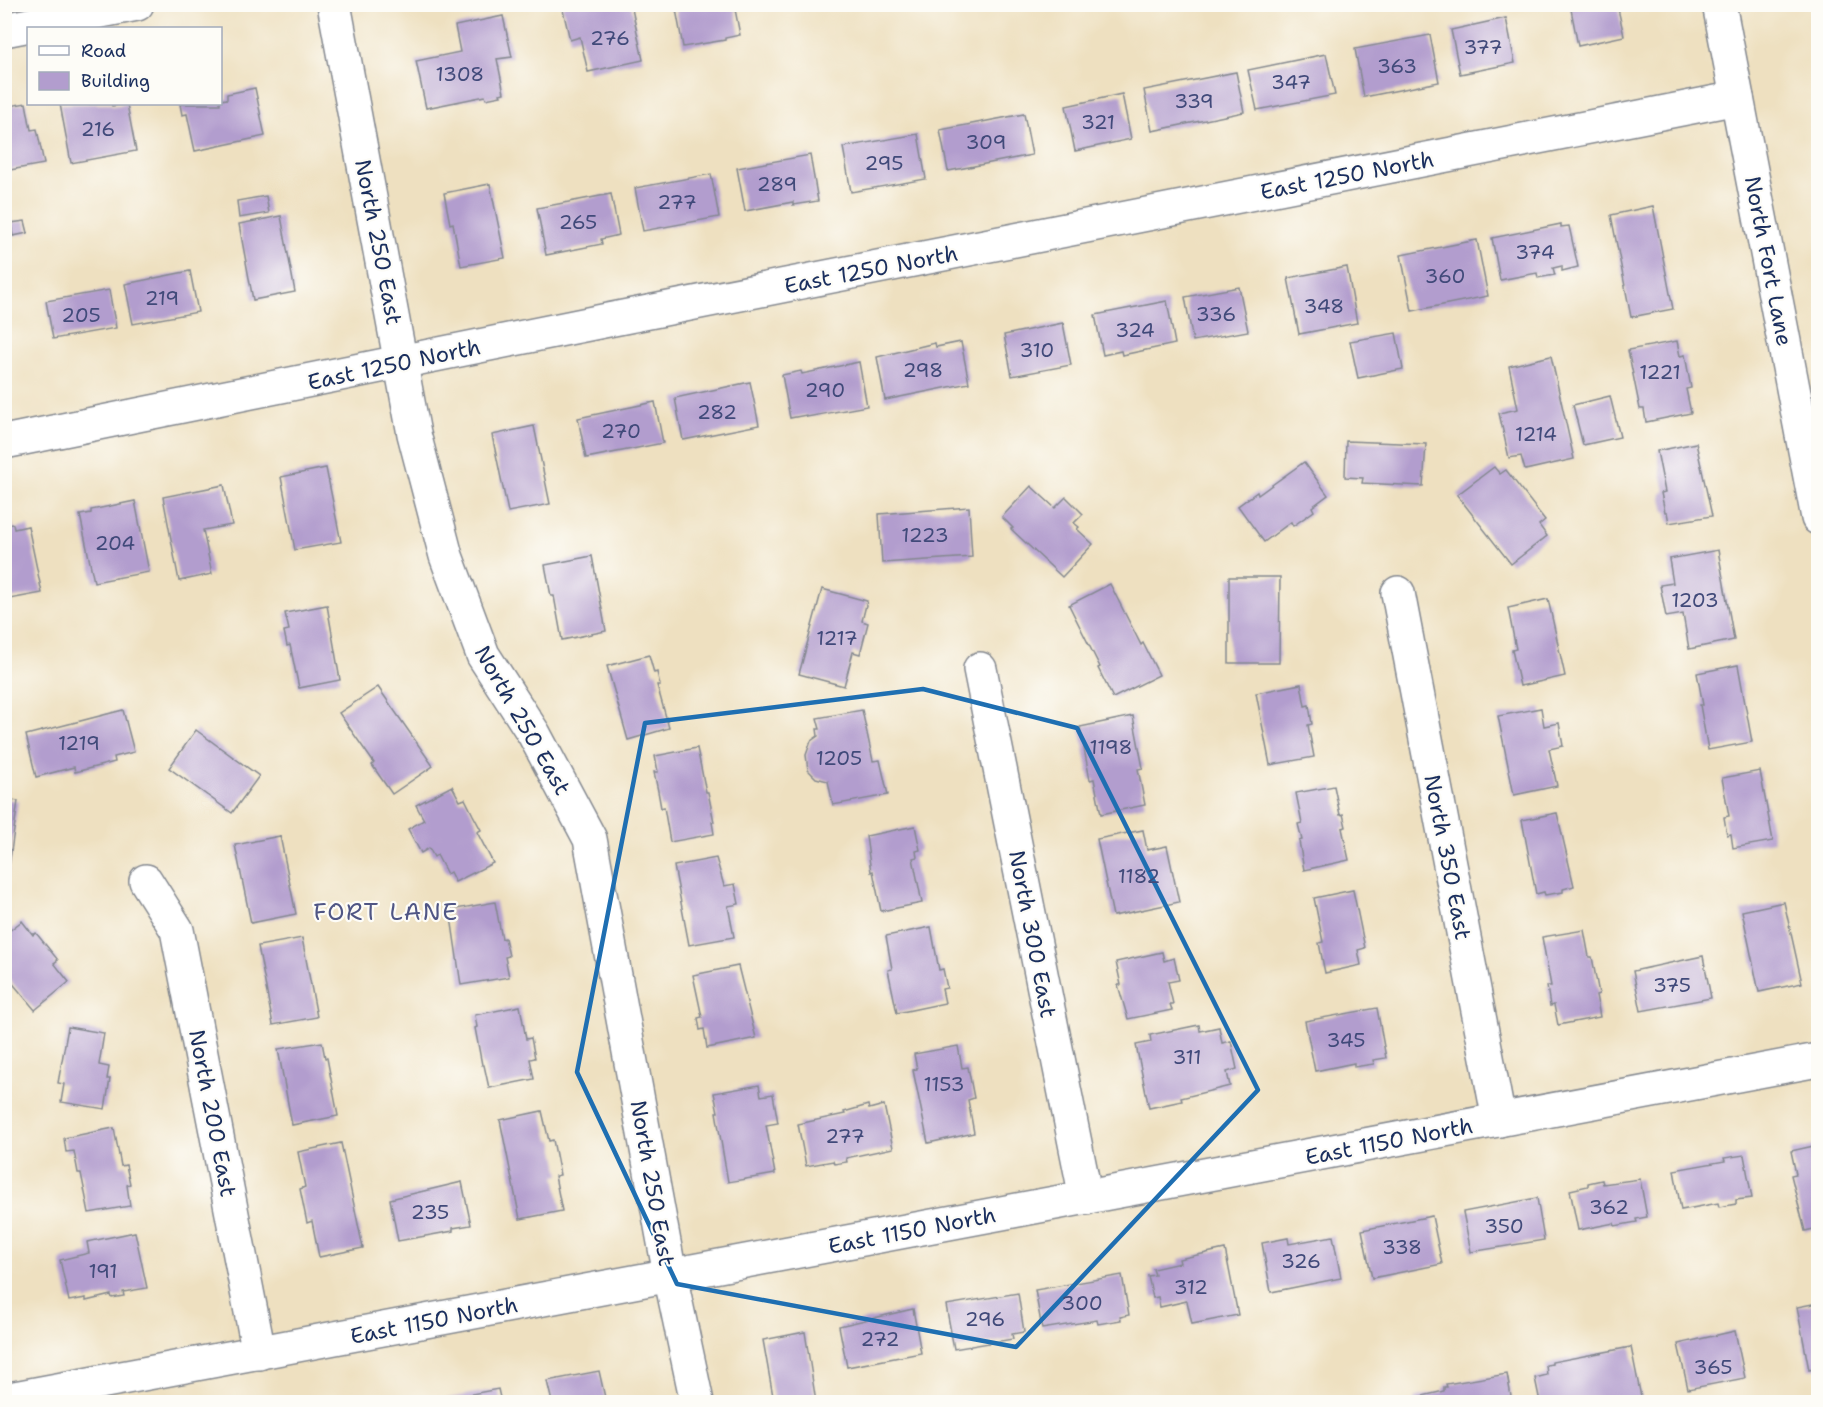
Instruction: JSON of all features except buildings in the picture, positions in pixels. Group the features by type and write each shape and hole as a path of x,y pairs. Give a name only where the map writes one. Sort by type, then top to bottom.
{"street":[{"path":"4,30 137,4"},
{"name":"North 250 East","path":"334,4 414,434 446,556 483,655 534,734 590,839 670,1275 697,1402"},
{"name":"North Fort Lane","path":"1719,4 1818,518"},
{"name":"East 1250 North","path":"4,442 603,321 1737,98"},
{"name":"North 350 East","path":"1398,593 1499,1120"},
{"name":"North 300 East","path":"980,669 1086,1198"},
{"name":"North 200 East","path":"146,881 177,930 259,1353"},
{"name":"East 1150 North","path":"4,1400 1818,1060"}],"highlighted area":[{"path":"923,689 1077,728 1258,1090 1016,1347 677,1284 577,1072 645,723"}],"district":[{"name":"FORT LANE","path":"386,912"}]}
